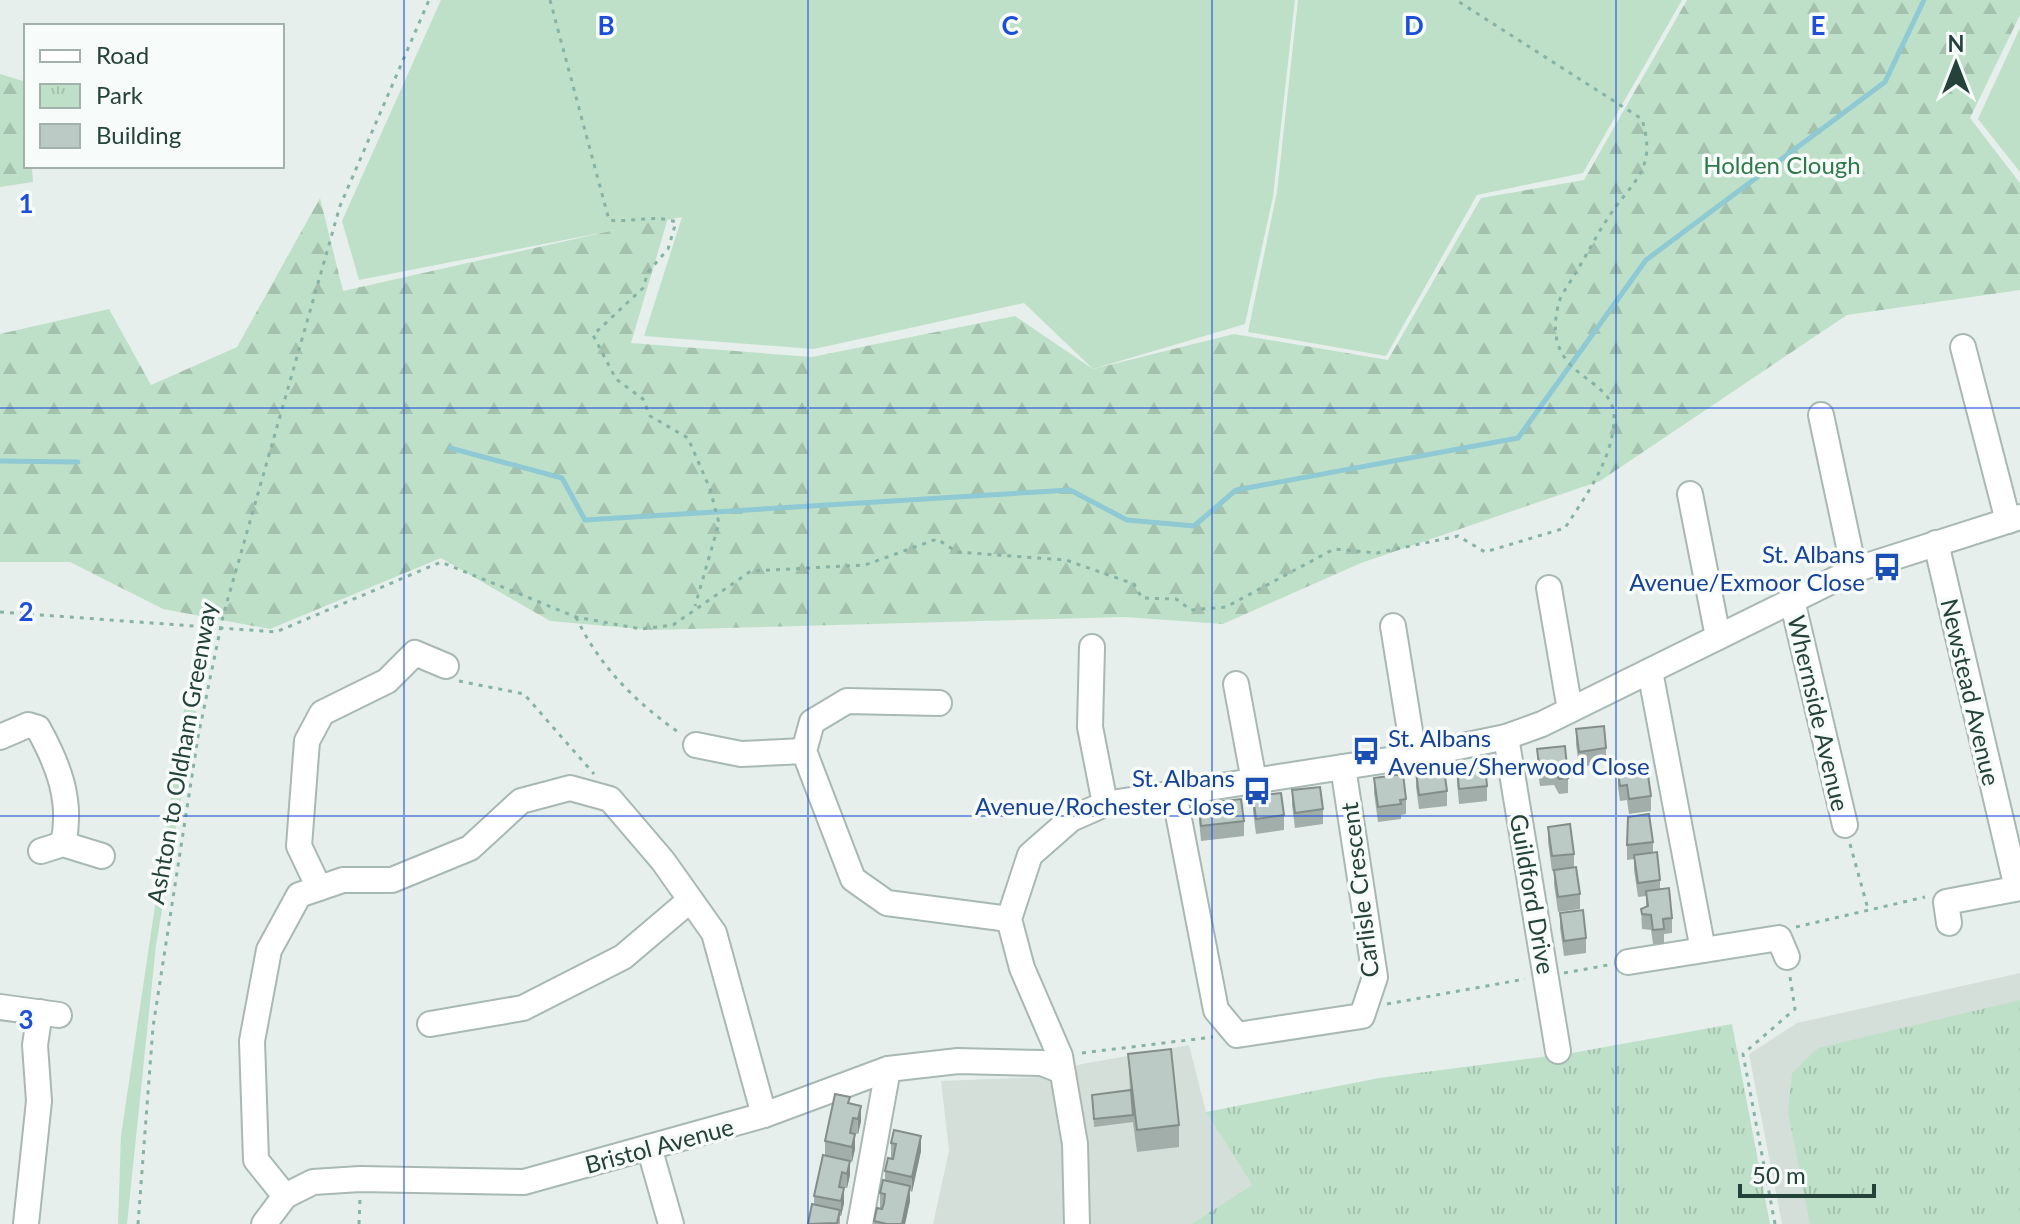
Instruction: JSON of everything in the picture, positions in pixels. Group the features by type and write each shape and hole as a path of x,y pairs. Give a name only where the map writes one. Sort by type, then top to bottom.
{"street":[{"path":"1077,1224 1075,1144 1061,1063 1022,968 1009,919 1030,855 1071,819 1105,804 1414,756 1506,737 1570,710 1854,570 2014,519 1963,347"},
{"path":"1821,415 1854,570"},
{"path":"1690,494 1718,637"},
{"name":"Newstead Avenue","path":"1936,543 2018,888"},
{"path":"1549,588 1570,710"},
{"name":"Whernside Avenue","path":"1792,600 1845,825"},
{"path":"1393,626 1414,756"},
{"path":"1092,647 1090,727 1105,804"},
{"path":"319,888 299,846 307,741 322,713 387,681 415,653 446,666"},
{"path":"1650,671 1703,950"},
{"path":"1236,684 1254,781"},
{"path":"939,703 847,701 812,722 804,751 853,879 887,903 1009,919"},
{"path":"0,737 28,725 38,728 61,770 66,817 52,847 102,856"},
{"name":"Guildford Drive","path":"1506,737 1548,975 1558,1051"},
{"path":"696,745 741,754 804,751"},
{"name":"Carlisle Crescent","path":"1237,1035 1362,1016 1375,977 1343,767"},
{"path":"264,1224 285,1196 256,1160 252,1041 269,950 299,895 343,880 392,880 470,848 521,801 570,788 610,799 663,861 714,933 764,1115"},
{"path":"1174,793 1216,1010 1237,1035"},
{"path":"1947,912 2018,888"},
{"path":"430,1024 523,1008 623,957 689,901"},
{"path":"1628,962 1703,950 1783,947"},
{"path":"0,1007 50,1014 35,1045 39,1101 26,1224"},
{"name":"Bristol Avenue","path":"285,1196 313,1182 332,1180 524,1182 764,1115 888,1069 958,1061 1061,1063"},
{"path":"860,1224 888,1069"},
{"path":"649,1147 671,1224"}],"path":[{"name":"Ashton to Oldham Greenway","path":"138,1224 153,1027 198,737 220,628 340,206 429,0"},
{"path":"550,0 609,220 623,222 661,216 676,222 668,249 648,272 643,288 593,335 616,379 643,399 650,416 688,438 710,489 719,523 694,609"},
{"path":"0,612 276,632 441,562 576,617 641,629 673,625 751,571 865,565 937,539 957,552 1066,560 1134,584 1142,598 1176,599 1191,610 1226,607 1334,549 1377,553 1458,536 1485,552 1565,528 1601,473 1614,417 1610,401 1560,357 1556,337 1558,304 1608,218 1637,182 1650,144 1642,119 1456,0"},
{"path":"576,617 593,653 602,663 649,712 696,745"},
{"path":"446,666 456,680 524,694 594,774"},
{"path":"1845,825 1868,909"},
{"path":"1775,1224 1743,1054 1795,1009 1783,947 1798,926 1868,909 1930,896 1947,912"},
{"path":"1365,1008 1628,962"},
{"path":"1061,1063 1237,1035"}],"shaded area":[{"path":"2020,973 2020,1224 1782,1224 1749,1054 1797,1023"},
{"path":"1189,1045 1206,1112 1252,1185 1191,1224 933,1224 949,1151 941,1081 1040,1077 1082,1064"}],"green space":[{"path":"441,0 1295,0 1273,197 1245,324 1093,369 1024,303 814,349 644,336 682,217 359,280 342,221"},
{"path":"1298,0 1682,0 1583,173 1477,195 1386,356 1248,332 1277,192"},
{"name":"Holden Clough","path":"1687,0 2020,0 2020,15 1970,118 2020,183 2020,290 1847,315 1600,481 1361,563 1223,624 1124,617 652,630 550,621 441,558 270,629 163,609 70,562 0,562 0,334 109,309 151,385 237,347 320,198 343,291 668,218 631,343 812,357 1015,316 1093,369 1234,334 1388,360 1481,198 1584,180"},
{"path":"2020,28 2020,172 1978,119"},
{"path":"0,74 24,81 24,168 32,168 33,182 0,187"},
{"path":"184,709 196,711 156,945 127,1224 118,1224 121,1136"},
{"path":"2020,1000 2020,1224 1810,1224 1788,1112 1792,1073 1818,1048"},
{"path":"1732,1024 1770,1224 1191,1224 1252,1185 1206,1112 1379,1078 1572,1053"}],"building":[{"path":"1604,726 1606,748 1579,752 1576,729"},
{"path":"1565,746 1568,778 1559,779 1554,770 1540,772 1537,749"},
{"path":"1485,764 1487,786 1459,789 1457,767"},
{"path":"1647,768 1651,796 1629,799 1627,785 1620,786 1618,772"},
{"path":"1444,769 1447,791 1419,795 1416,772"},
{"path":"1403,774 1406,799 1400,800 1401,804 1378,807 1374,778"},
{"path":"1320,787 1323,809 1295,813 1292,790"},
{"path":"1281,793 1284,815 1256,819 1253,796"},
{"path":"1241,799 1244,821 1201,826 1199,804"},
{"path":"1649,814 1653,842 1627,845 1628,817"},
{"path":"1570,824 1574,854 1552,856 1548,827"},
{"path":"1657,852 1660,880 1638,883 1634,855"},
{"path":"1576,867 1580,894 1558,897 1554,870"},
{"path":"1669,888 1672,918 1663,919 1664,929 1653,930 1651,915 1642,914 1641,909 1648,906 1646,891"},
{"path":"1583,910 1586,938 1564,941 1560,913"},
{"path":"1171,1049 1179,1125 1137,1130 1128,1054"},
{"path":"1131,1090 1133,1115 1094,1119 1092,1095"},
{"path":"835,1094 850,1097 848,1103 861,1106 858,1119 853,1118 850,1133 855,1134 852,1147 825,1141"},
{"path":"894,1130 921,1136 912,1177 885,1171 888,1158 893,1159 896,1144 891,1143"},
{"path":"823,1155 850,1161 847,1174 842,1172 839,1187 844,1188 841,1201 814,1196"},
{"path":"883,1180 910,1186 902,1224 874,1221 877,1208 882,1209 884,1203 885,1194 880,1193"},
{"path":"812,1204 840,1210 837,1223 808,1224"}],"waterway":[{"path":"450,448 562,478 585,520 1070,490 1127,520 1194,526 1236,490 1518,438 1646,260 1885,82 1924,0"},
{"path":"0,461 78,462"}],"place":[{"name":"St. Albans Avenue/Exmoor Close","path":"1887,567"},
{"name":"St. Albans Avenue/Sherwood Close","path":"1366,751"},
{"name":"St. Albans Avenue/Rochester Close","path":"1257,791"}]}
